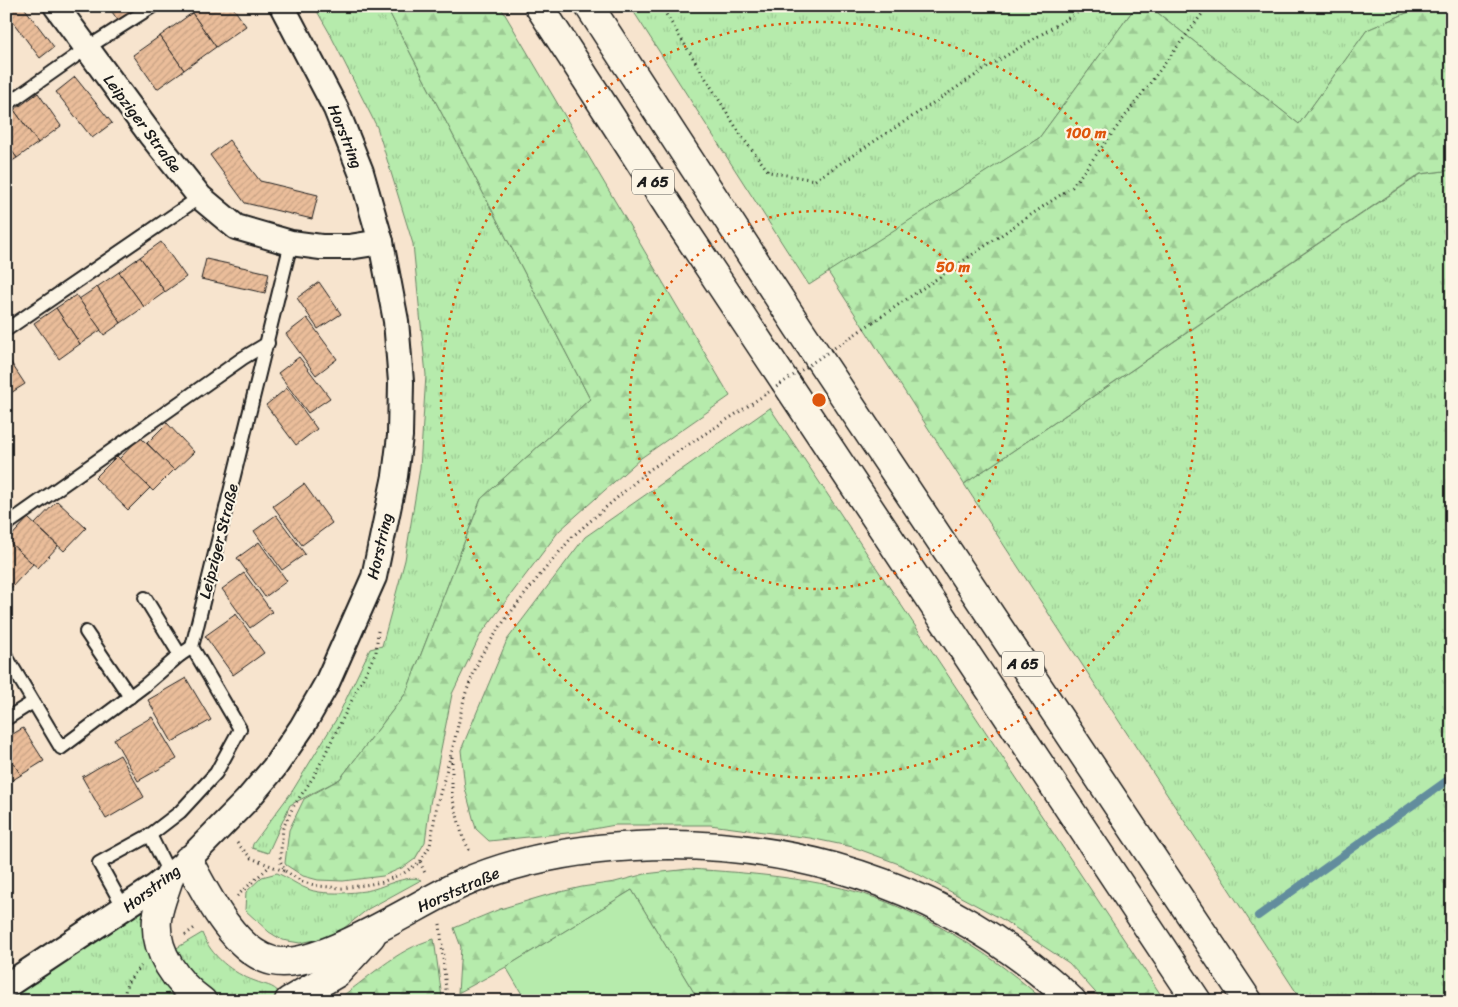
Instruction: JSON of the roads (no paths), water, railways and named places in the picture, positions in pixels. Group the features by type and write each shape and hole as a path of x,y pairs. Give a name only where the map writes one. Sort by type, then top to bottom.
{"main road":[{"name":"A 65","path":"539,6 673,213 1197,1001"},
{"name":"A 65","path":"589,6 788,312 1248,1001"},
{"name":"Horststraße","path":"179,867 219,912 243,944 274,961 304,960 318,955 380,926 436,896 482,876 534,860 602,848 696,845 745,849 803,859 845,870 890,885 962,918 986,933 1050,980 1072,1001"},
{"path":"179,867 157,919 158,939 162,951 179,979 202,1001"},
{"name":"Horststraße","path":"289,1001 337,973 380,926"}],"street":[{"name":"Leipziger Straße","path":"56,6 200,197 236,227 291,243 349,247 381,242"},
{"name":"Horstring","path":"6,986 124,908 179,867 247,800 274,768 302,727 326,685 374,576 395,476 400,436 401,382 396,321 381,242 361,172 322,79 282,6"}],"lane":[{"path":"6,105 87,48 154,6"},
{"path":"6,330 200,197"},
{"name":"Leipziger Straße","path":"192,647 291,243"},
{"path":"6,525 243,358 268,343"},
{"path":"145,598 180,655"},
{"path":"86,632 130,696"},
{"path":"6,656 61,748 192,647 240,729 216,773 180,812 150,835 99,863 124,908"},
{"path":"6,718 33,702"},
{"path":"150,835 179,867"}],"waterway":[{"path":"1258,916 1452,777"}]}
